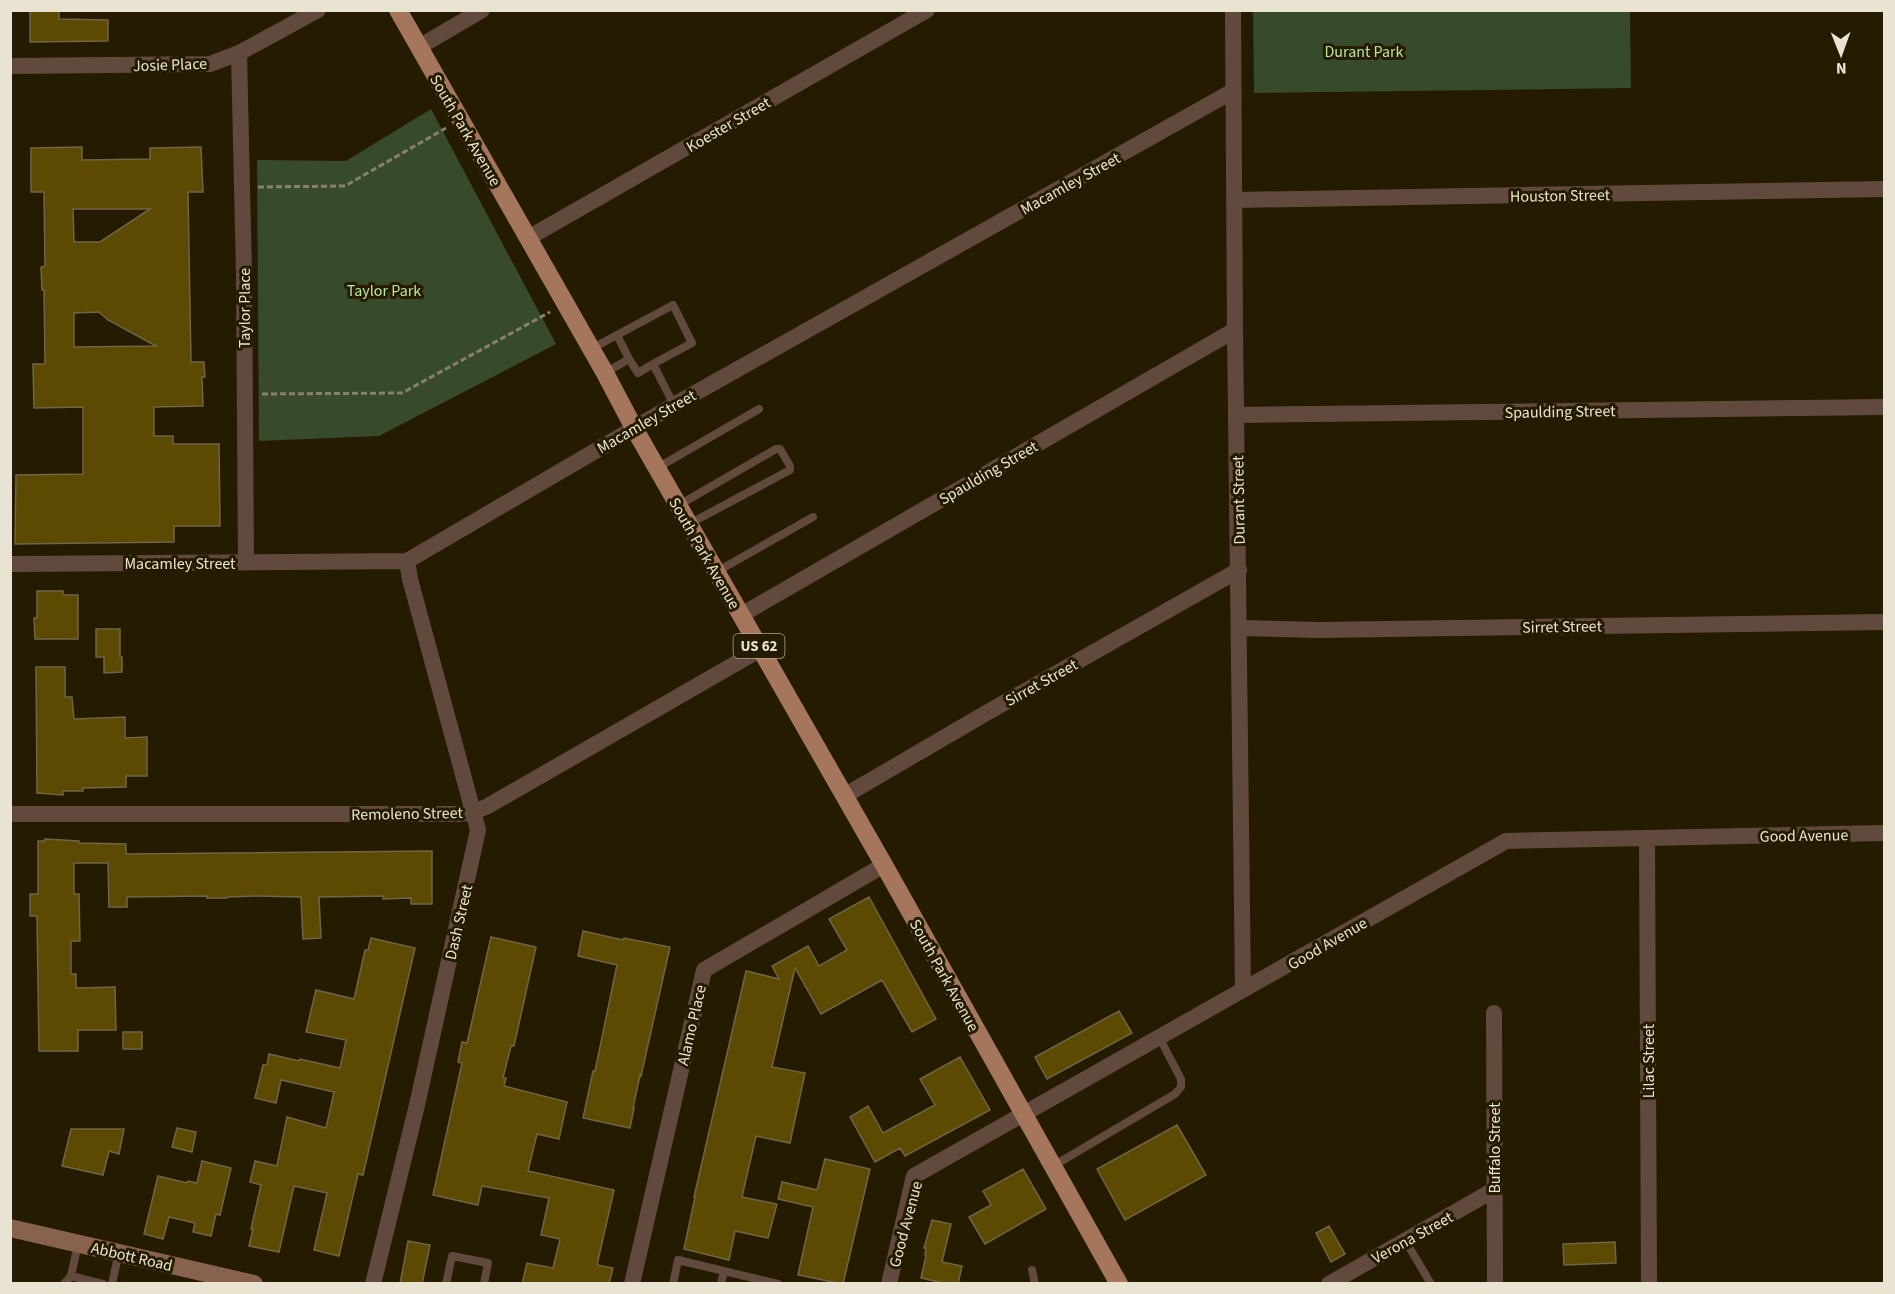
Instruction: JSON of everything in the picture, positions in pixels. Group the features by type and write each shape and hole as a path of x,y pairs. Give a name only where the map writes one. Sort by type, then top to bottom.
{"main road":[{"name":"South Park Avenue","path":"398,10 884,865 1119,1284"}],"street":[{"name":"Josie Place","path":"10,66 210,64 239,53 318,10"},
{"path":"419,47 482,10"},
{"name":"Koester Street","path":"528,238 927,10"},
{"name":"Durant Street","path":"1233,10 1243,990"},
{"name":"Taylor Place","path":"239,53 244,285 246,563"},
{"name":"Macamley Street","path":"10,564 407,561 674,405 1233,91"},
{"name":"Houston Street","path":"1235,200 1884,189"},
{"name":"Spaulding Street","path":"741,615 1235,330"},
{"name":"Spaulding Street","path":"1236,415 1884,407"},
{"name":"Dash Street","path":"373,1284 417,1105 478,830 413,591 407,561"},
{"name":"Sirret Street","path":"844,796 1239,570"},
{"name":"Sirret Street","path":"1239,628 1320,630 1884,622"},
{"name":"Remoleno Street","path":"10,814 459,814 474,812 761,649"},
{"name":"Good Avenue","path":"889,1284 914,1176 1506,841 1884,833"},
{"name":"Lilac Street","path":"1647,838 1649,1284"},
{"name":"Alamo Place","path":"632,1284 704,970 884,865"},
{"name":"Buffalo Street","path":"1494,1013 1495,1284"},
{"name":"Verona Street","path":"1329,1284 1494,1190"},
{"name":"Abbott Road","path":"10,1228 254,1284"}],"lane":[{"path":"591,349 617,335 673,305 692,343 638,373 617,335"},
{"path":"605,373 629,359"},
{"path":"653,364 674,405"},
{"path":"657,468 759,408"},
{"path":"678,506 776,448 780,449 790,470 689,524"},
{"path":"716,572 813,517"},
{"path":"1053,1167 1175,1094 1181,1087 1181,1079 1159,1037"},
{"path":"1405,1240 1431,1284"},
{"path":"64,1284 72,1276 78,1243"},
{"path":"112,1284 119,1252"},
{"path":"446,1284 453,1256 488,1263 484,1284"},
{"path":"673,1284 678,1260 778,1284"},
{"path":"1032,1270 1035,1284"},
{"path":"721,1284 724,1271"},
{"path":"72,1276 103,1284"}],"path":[{"path":"254,187 345,186 460,120"},
{"path":"255,394 402,393 565,304"}],"green space":[{"name":"Durant Park","path":"1253,11 1630,11 1631,88 1254,93"},
{"name":"Taylor Park","path":"431,109 556,344 379,436 259,441 257,160 346,161"}],"building":[{"path":"30,10 59,10 59,19 108,20 108,41 30,42"},
{"path":"82,147 82,160 150,159 150,148 201,147 203,192 188,192 191,362 204,362 203,406 154,407 154,436 173,436 173,444 219,444 220,526 174,526 174,542 15,544 16,475 83,474 83,407 34,408 33,364 45,364 44,290 42,290 41,267 45,266 44,192 31,192 31,148","holes":["73,209 150,209 100,242 74,242","99,312 108,320 156,346 74,347 74,313"]},
{"path":"37,591 63,591 63,595 78,595 78,639 35,639 34,618 37,618"},
{"path":"96,629 120,629 122,672 104,673 104,657 96,657"},
{"path":"36,667 65,667 65,697 72,697 74,719 125,717 125,738 147,737 147,776 126,776 126,787 83,788 83,791 63,791 63,795 37,793"},
{"path":"45,839 79,841 79,843 126,844 126,854 432,851 432,904 411,904 411,898 383,899 383,896 319,897 321,938 303,939 301,897 127,897 127,907 109,907 108,863 74,863 74,894 79,894 80,941 71,941 71,974 76,974 76,988 115,987 116,1030 78,1030 78,1051 39,1051 37,916 30,916 30,894 38,894 38,841 45,841"},
{"path":"869,897 936,1019 912,1032 882,980 821,1014 795,968 772,1067 805,1073 790,1143 756,1136 742,1197 777,1204 768,1238 735,1231 729,1260 684,1249 746,971 779,979 772,966 808,946 819,966 847,950 829,919"},
{"path":"583,931 670,947 630,1128 583,1118 617,965 578,956"},
{"path":"491,937 536,947 514,1046 511,1046 503,1078 506,1078 504,1086 567,1102 559,1139 537,1134 528,1171 614,1190 597,1265 613,1268 609,1284 522,1284 527,1263 553,1268 560,1239 541,1235 549,1198 482,1186 478,1205 433,1195 462,1063 458,1062 462,1042 467,1043"},
{"path":"371,938 415,948 363,1175 358,1174 339,1256 314,1250 327,1193 294,1186 279,1252 249,1246 261,1185 250,1182 255,1161 277,1166 287,1117 326,1128 334,1092 281,1080 276,1103 255,1098 263,1065 267,1065 269,1054 340,1068 346,1040 306,1032 310,1015 316,990 354,999 365,950 368,950"},
{"path":"1119,1011 1132,1033 1047,1079 1035,1057"},
{"path":"123,1032 142,1032 142,1049 123,1049"},
{"path":"960,1057 990,1110 905,1156 900,1148 875,1162 850,1117 868,1106 883,1133 935,1105 920,1079"},
{"path":"1177,1125 1206,1175 1125,1220 1097,1169"},
{"path":"177,1128 196,1132 192,1152 172,1147"},
{"path":"71,1129 124,1129 119,1154 109,1151 103,1175 62,1166"},
{"path":"825,1159 870,1169 843,1284 798,1275 813,1207 778,1199 782,1182 817,1190"},
{"path":"202,1161 231,1168 220,1215 216,1214 211,1236 193,1232 195,1223 169,1217 163,1239 144,1234 158,1176 197,1183"},
{"path":"1023,1169 1046,1209 985,1244 969,1217 991,1205 983,1191"},
{"path":"932,1220 951,1224 942,1262 962,1266 958,1284 921,1278 926,1256 926,1248 924,1248"},
{"path":"1329,1226 1345,1254 1331,1262 1316,1233"},
{"path":"408,1241 430,1245 422,1284 400,1284"},
{"path":"1615,1242 1616,1263 1564,1265 1563,1244"}]}
